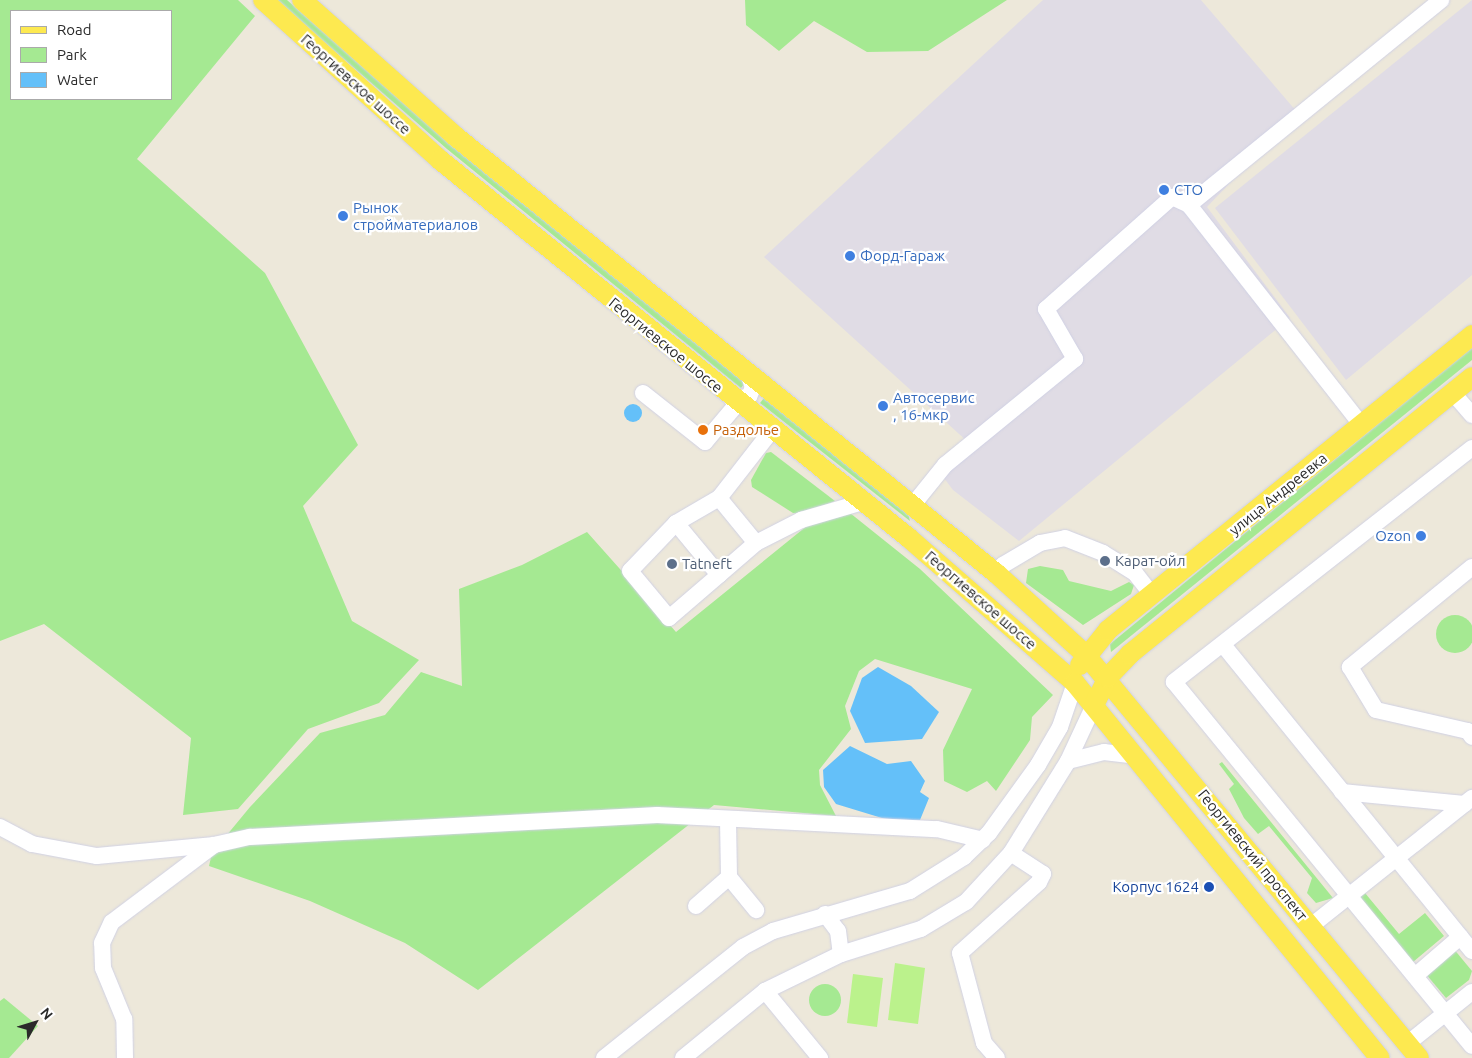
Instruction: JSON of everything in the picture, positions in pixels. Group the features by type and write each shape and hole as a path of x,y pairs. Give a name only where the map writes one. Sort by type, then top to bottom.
{"main road":[{"name":"Георгиевское шоссе","path":"263,0 440,160 735,402 863,502 1075,683"},
{"name":"Георгиевское шоссе","path":"302,0 455,136 749,376 997,574 1085,654"},
{"name":"улица Андреевка","path":"1085,654 1152,595 1472,335"},
{"name":"улица Андреевка","path":"1094,705 1108,678 1130,654 1466,405 1472,377"},
{"name":"Георгиевский проспект","path":"1085,654 1108,678 1413,1051"},
{"path":"1075,683 1085,654"},
{"name":"Георгиевский проспект","path":"1075,683 1380,1058"}],"street":[{"path":"1189,205 1441,0"},
{"path":"912,506 945,465 1075,359 1046,309 1172,196 1189,205 1362,426"},
{"path":"643,393 705,442 735,402 749,397 753,387 749,376"},
{"path":"772,430 719,498 676,524 630,572 669,618 756,542 801,520 863,502"},
{"path":"1472,448 1224,646 1174,682 1472,1046"},
{"path":"719,498 756,542"},
{"path":"676,524 719,574"},
{"path":"997,574 1003,565 1040,543 1065,538 1103,553 1135,573 1152,595"},
{"path":"1472,567 1350,667 1376,710 1468,731 1472,737"},
{"path":"1224,646 1342,792 1394,860 1472,951"},
{"path":"604,1058 743,947 773,931 825,914 910,891 942,873 983,840 1038,765 1060,727 1075,683"},
{"path":"683,1058 765,991 841,954 896,938 942,918 980,888 1011,853 1068,761 1094,705"},
{"path":"1068,761 1104,752 1136,756"},
{"path":"1342,792 1468,801"},
{"path":"1311,926 1468,801"},
{"path":"0,827 32,844 97,856 214,845 250,837 657,815 937,829 983,840"},
{"path":"728,819 729,877 756,910"},
{"path":"125,1058 124,1019 104,968 102,943 112,922 214,845"},
{"path":"997,1058 984,1042 960,952 1039,882 1043,874 1011,853"},
{"path":"696,906 729,877"},
{"path":"825,914 838,931 841,954"},
{"path":"1415,976 1460,937"},
{"path":"765,991 820,1058"},
{"path":"1413,1051 1445,1012 1472,992"}],"shaded area":[{"path":"1043,0 1201,0 1297,112 1207,207 1290,318 1019,541 953,490 941,474 969,443 764,257"},
{"path":"1472,0 1472,275 1346,380 1215,208"}],"green space":[{"path":"0,0 238,0 255,16 137,159 265,273 358,445 303,506 352,621 419,660 379,703 308,729 238,809 183,815 191,738 44,624 0,641"},
{"path":"276,0 287,0 450,143 745,383 741,388 447,149"},
{"path":"745,0 1007,0 928,51 867,52 814,21 779,51 746,25"},
{"path":"1472,347 1472,360 1111,652 1110,644"},
{"path":"764,398 907,510 910,521 760,403"},
{"path":"771,452 835,501 803,514 793,513 752,487 751,480 766,453"},
{"path":"850,513 920,569 1053,695 1032,717 1030,740 996,791 987,781 967,792 944,781 943,750 972,689 875,659 859,671 845,706 851,729 819,770 820,785 836,816 714,805 478,990 405,943 310,901 209,866 212,853 250,807 320,733 385,715 421,672 462,686 459,589 522,565 587,532 676,632 808,525"},
{"path":"1040,566 1063,570 1069,581 1111,591 1129,582 1134,585 1131,594 1083,625 1026,583 1028,569"},
{"path":"1455,615 1462,617 1472,627 1472,641 1462,651 1455,653 1448,651 1438,641 1436,634 1438,627 1448,617"},
{"path":"1222,762 1333,898 1316,903 1307,893 1312,878 1269,826 1258,834 1244,818 1229,789 1234,784 1219,764"},
{"path":"1365,893 1399,934 1425,913 1444,936 1413,962 1360,897"},
{"path":"1453,948 1472,971 1469,980 1446,998 1425,973"},
{"path":"895,963 925,968 918,1024 888,1020"},
{"path":"853,974 883,978 877,1027 847,1023"},
{"path":"825,984 831,985 836,989 840,994 840,1006 836,1011 831,1015 825,1016 819,1015 814,1011 810,1006 809,1000 810,994 814,989 819,985"},
{"path":"4,998 38,1026 9,1058 0,1058 0,1001"}],"water":[{"path":"629,404 637,404 642,409 640,420 629,422 624,417 624,409"},
{"path":"878,667 911,686 939,712 922,739 865,743 850,711 862,678"},
{"path":"850,746 887,764 911,761 925,781 920,792 929,798 920,820 895,822 836,804 824,787 823,770"}],"place":[{"name":"СТО","path":"1164,190"},
{"name":"Рынок стройматериалов","path":"343,216"},
{"name":"Форд-Гараж","path":"850,256"},
{"name":"Автосервис , 16-мкр","path":"883,406"},
{"name":"Раздолье","path":"703,430"},
{"name":"Ozon","path":"1421,536"},
{"name":"Карат-ойл","path":"1105,561"},
{"name":"Tatneft","path":"672,564"},
{"name":"Корпус 1624","path":"1209,887"}]}
